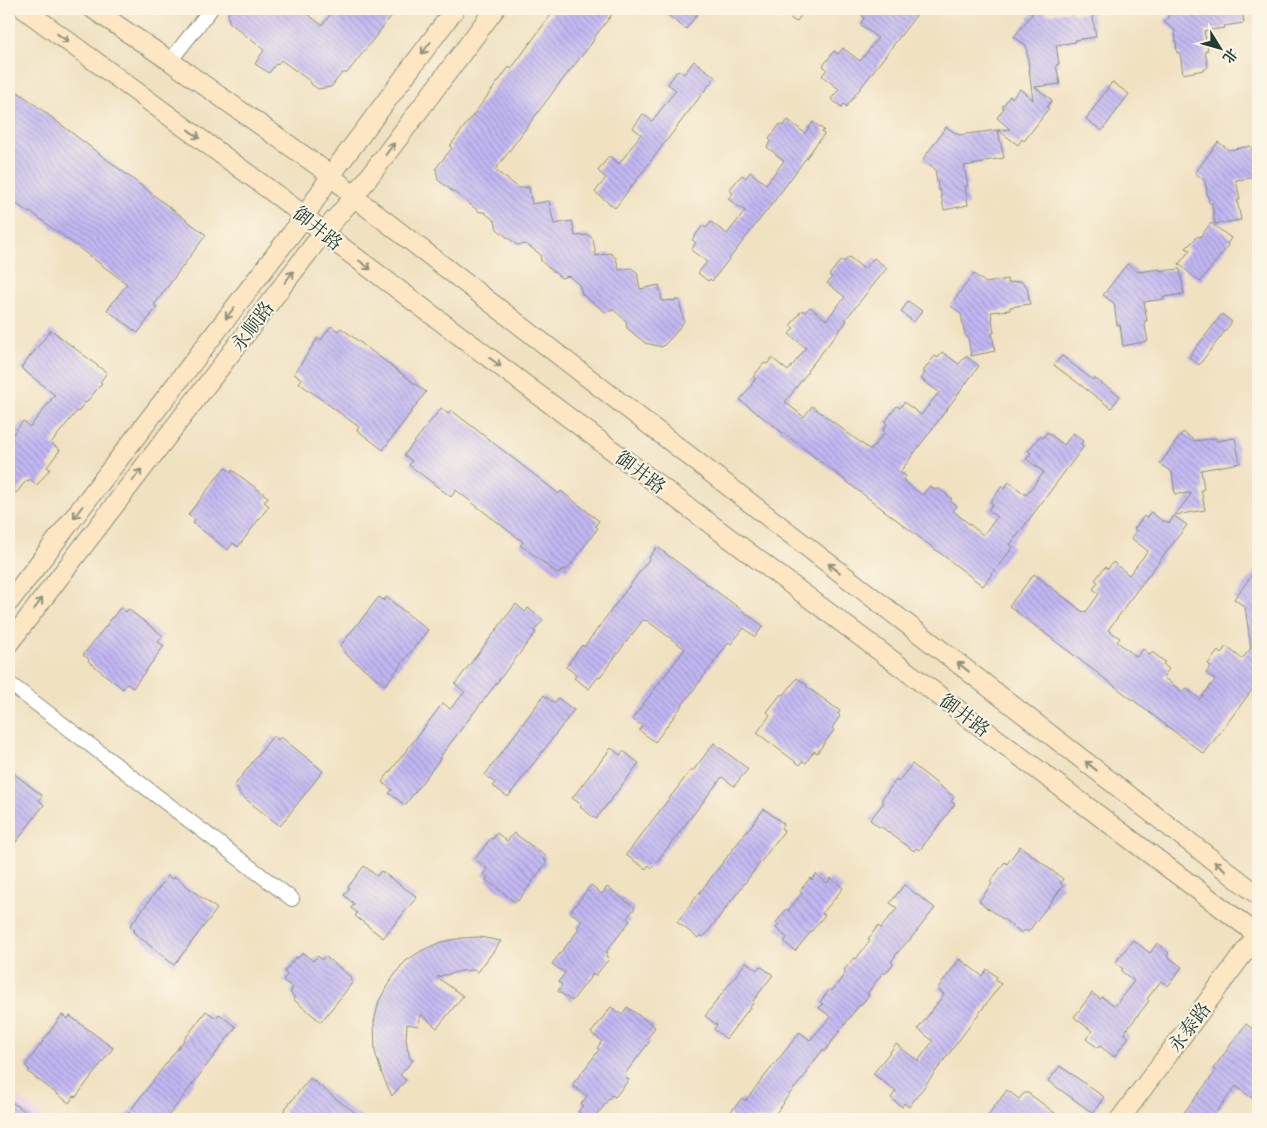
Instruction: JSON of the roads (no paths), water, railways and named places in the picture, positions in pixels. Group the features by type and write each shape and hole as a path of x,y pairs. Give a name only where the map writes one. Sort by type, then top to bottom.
{"street":[{"name":"御井路","path":"24,9 305,216 323,233 1258,935"},
{"name":"御井路","path":"93,9 170,60 331,175 354,197 1258,896"},
{"path":"170,60 211,9"},
{"name":"永顺路","path":"9,602 305,216 331,175 455,9"},
{"name":"永顺路","path":"9,643 323,233 354,197 495,9"},
{"path":"9,683 292,899"},
{"name":"永泰路","path":"1120,1119 1258,935"}]}
